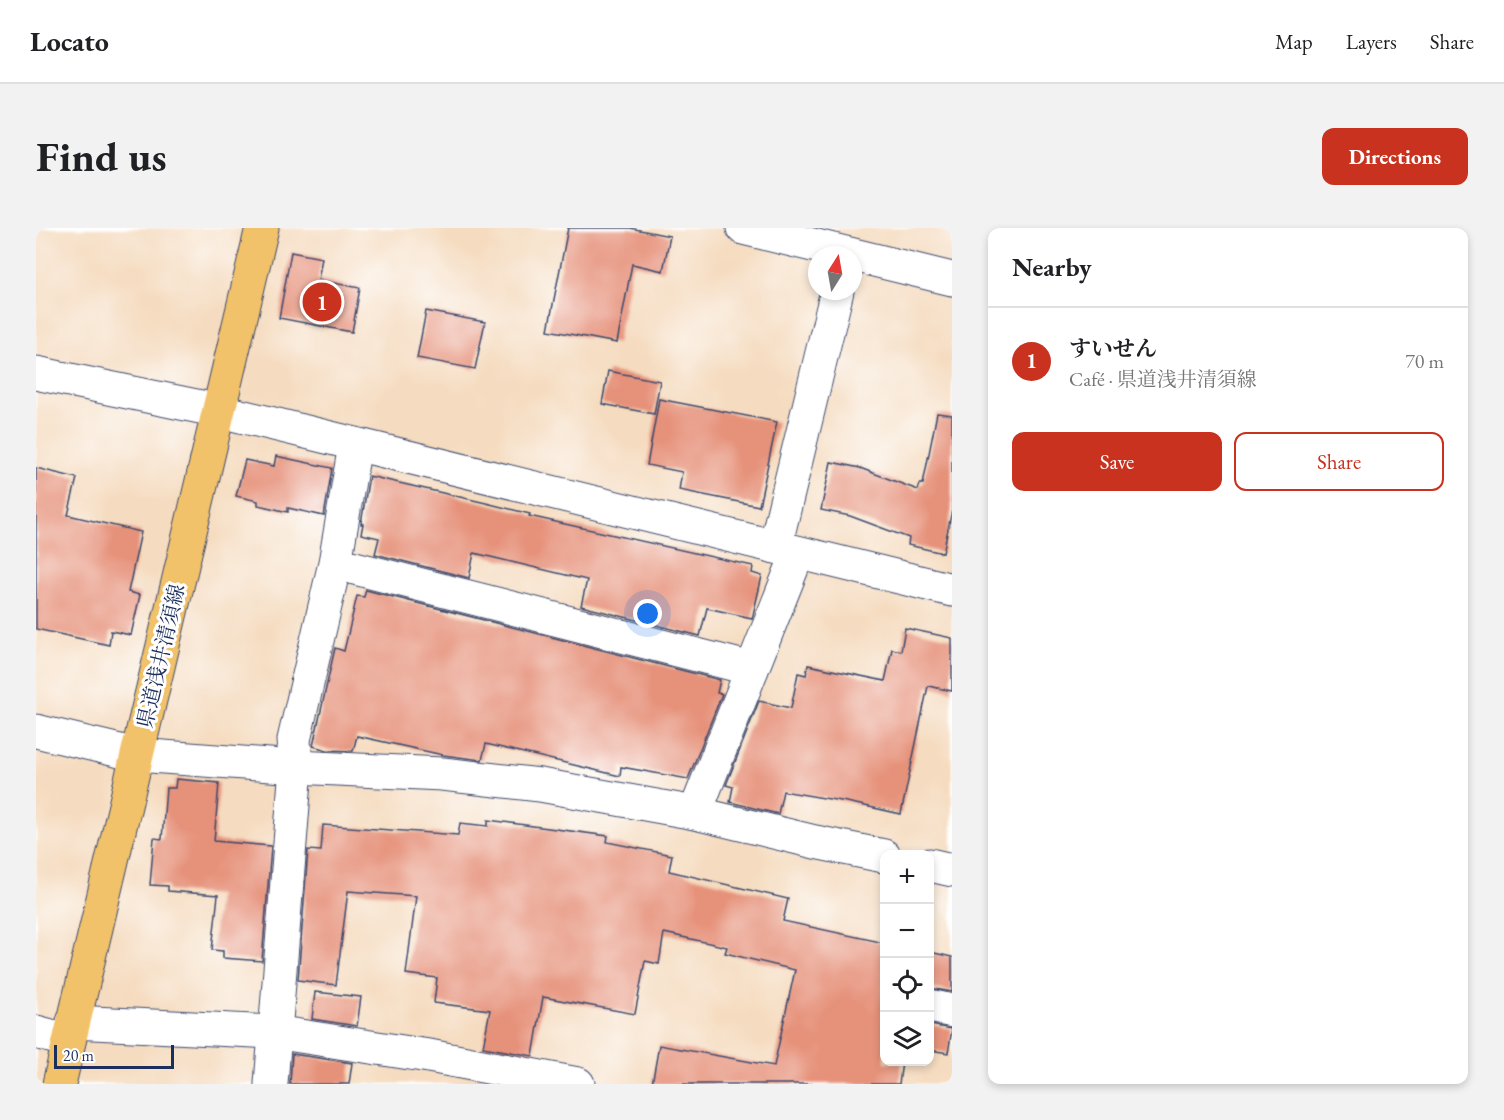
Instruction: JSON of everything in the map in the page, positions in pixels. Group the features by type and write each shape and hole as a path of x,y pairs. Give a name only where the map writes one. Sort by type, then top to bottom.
{"main road":[{"name":"県道浅井清須線","path":"59,1084 262,228"}],"street":[{"path":"743,228 848,245 952,279"},
{"path":"695,813 752,669 787,550 835,300"},
{"path":"36,373 219,411 952,590"},
{"path":"271,1084 296,767 294,740 335,563 355,445"},
{"path":"335,563 752,669"},
{"path":"36,731 137,755 296,767 442,774 540,785 695,813 880,855"},
{"path":"934,866 952,870"},
{"path":"934,1007 952,1011"},
{"path":"36,1032 274,1032 429,1056 578,1084"}],"building":[{"path":"568,228 630,228 670,236 663,271 632,264 617,343 548,330"},
{"path":"291,252 322,258 318,280 360,288 352,332 279,318"},
{"path":"426,311 485,322 475,369 417,358"},
{"path":"608,371 660,381 654,414 602,404"},
{"path":"659,399 777,422 759,506 679,490 682,472 647,465"},
{"path":"937,413 952,415 952,510 943,553 908,545 909,538 850,516 821,510 831,462 860,468 918,490 920,484 923,484"},
{"path":"276,456 332,468 324,516 288,508 288,512 258,505 258,501 236,496 245,460 274,466"},
{"path":"36,468 77,478 68,515 141,532 128,592 140,595 131,635 111,631 109,645 36,629"},
{"path":"369,476 530,514 529,516 753,566 752,573 762,576 752,618 707,608 700,636 581,606 587,580 474,553 469,578 375,554 379,538 361,534"},
{"path":"366,590 720,680 717,693 722,694 688,779 621,767 620,776 486,744 482,760 443,755 357,736 353,751 327,750 313,746 335,648 344,651 357,596 364,597"},
{"path":"905,628 952,638 952,691 928,686 901,814 783,791 778,814 730,802 733,787 726,785 759,701 791,708 798,673 806,675 808,665 885,681 892,649 901,651"},
{"path":"176,779 219,783 214,841 271,846 262,961 223,958 223,951 212,950 218,895 168,891 168,886 150,885 154,838 162,839 166,788 175,788"},
{"path":"488,820 608,836 607,842 672,855 669,871 788,899 783,921 880,942 880,1066 901,1066 899,1084 652,1084 659,1045 774,1066 795,970 725,953 727,947 664,933 659,964 645,961 635,1014 543,997 533,1056 483,1047 490,1010 434,1003 437,978 406,974 416,896 348,891 336,985 298,980 308,850 321,851 323,825 458,835 460,823 488,826"},
{"path":"934,953 952,957 952,992 934,989"},
{"path":"315,992 361,997 357,1026 312,1019"},
{"path":"934,1026 952,1029 948,1053 934,1051"},
{"path":"292,1054 352,1063 349,1084 290,1084"}],"place":[{"name":"すいせん","path":"322,302"}]}
